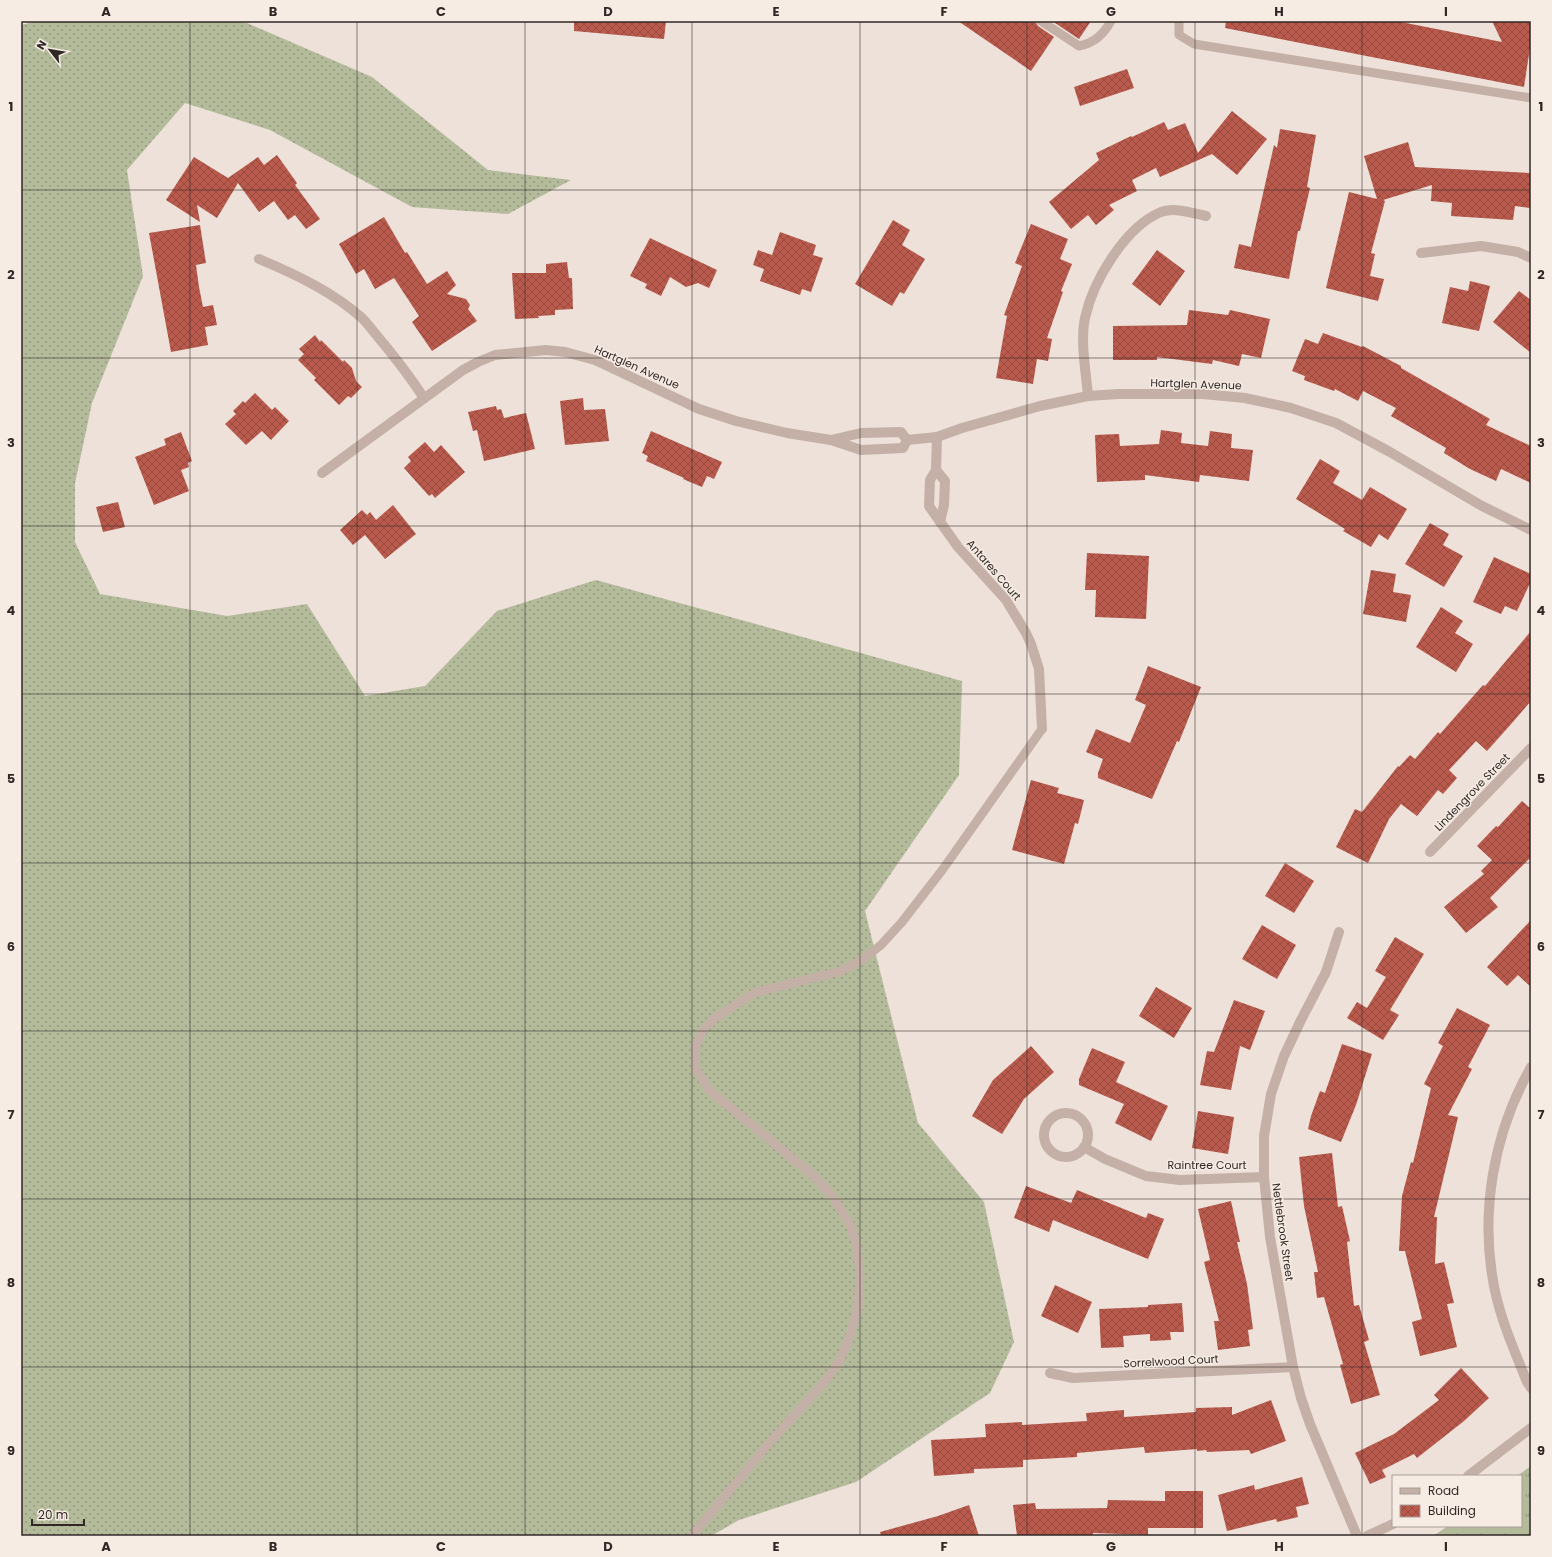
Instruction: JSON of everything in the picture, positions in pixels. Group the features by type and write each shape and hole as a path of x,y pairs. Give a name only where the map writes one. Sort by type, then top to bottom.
{"street":[{"path":"1088,396 1084,353 1085,317 1106,266 1118,248 1134,231 1162,212 1177,210 1206,216"},
{"path":"1421,253 1481,246 1518,252 1531,258"},
{"path":"259,259 281,268 310,283 346,305 364,320 397,360 424,398"},
{"name":"Hartglen Avenue","path":"322,473 463,370 495,355 546,350 565,352 595,360 699,409 716,415 787,433 831,440 861,450 903,448 907,440"},
{"name":"Hartglen Avenue","path":"907,440 937,437 962,428 1040,406 1088,396 1118,394 1203,394 1244,398 1312,414 1336,424 1390,452 1482,506 1531,530"},
{"name":"Hartglen Avenue","path":"831,440 861,433 901,432 907,440"},
{"name":"Antares Court","path":"937,437 936,470 930,480 929,506 958,547 1006,600 1026,633 1039,669 1042,729"},
{"name":"Antares Court","path":"936,470 945,481 944,505 940,522"},
{"name":"Lindengrove Street","path":"1430,852 1531,748"},
{"name":"Nettlebrook Street","path":"1339,932 1326,972 1284,1056 1271,1094 1264,1136 1264,1177 1270,1238 1293,1367 1301,1398 1310,1424 1357,1536"},
{"path":"1531,1067 1509,1113 1499,1146 1490,1197 1489,1250 1495,1290 1506,1332 1527,1382 1531,1388"},
{"path":"1062,1113 1076,1116 1082,1120 1088,1133 1084,1147 1079,1153 1073,1156 1058,1156 1047,1147 1044,1140 1045,1126 1055,1116 1062,1113"},
{"name":"Raintree Court","path":"1084,1147 1105,1159 1146,1176 1180,1180 1264,1177"},
{"name":"Sorrelwood Court","path":"1050,1373 1073,1378 1293,1367"},
{"path":"1469,1475 1531,1428"},
{"path":"1367,1536 1392,1524"}],"lane":[{"path":"1041,21 1078,46 1088,44 1098,39 1111,21"},
{"path":"1179,21 1180,35 1194,44 1531,98"},
{"path":"692,1536 770,1442 827,1379 840,1360 850,1336 858,1308 860,1274 857,1248 851,1226 833,1197 814,1176 709,1090 696,1069 695,1048 703,1030 715,1018 756,992 841,971 862,960 881,945 902,922 943,869 1042,729"}],"green space":[{"path":"37,21 236,21 247,23 372,77 488,170 571,180 508,214 412,207 270,130 185,103 127,170 143,276 92,403 75,483 75,542 100,594 227,616 307,604 365,696 425,686 497,611 596,580 962,681 959,775 865,911 918,1123 984,1202 1014,1342 990,1393 856,1482 739,1520 711,1536 43,1536 41,1534 35,1536 21,1536 21,25"},
{"path":"1531,1466 1531,1536 1433,1536 1446,1527 1522,1527 1522,1475 1518,1475"}],"building":[{"path":"574,21 666,21 664,39 574,31"},
{"path":"958,21 1035,21 1038,26 1054,37 1031,71"},
{"path":"1052,21 1091,21 1079,39"},
{"path":"1226,21 1396,21 1502,42 1492,21 1531,21 1531,41 1524,87 1225,28"},
{"path":"1127,69 1134,88 1080,106 1074,87"},
{"path":"1232,111 1267,139 1237,175 1212,154 1160,177 1156,168 1132,180 1137,191 1109,205 1114,210 1096,225 1088,215 1071,229 1049,202 1099,160 1096,153 1164,122 1168,130 1185,123 1198,153"},
{"path":"1280,129 1316,135 1307,187 1310,188 1300,231 1298,231 1289,279 1234,268 1239,244 1251,247 1274,145 1277,148"},
{"path":"1408,142 1415,167 1531,173 1531,208 1515,206 1513,220 1451,216 1452,203 1431,201 1432,185 1383,200 1385,201 1371,253 1375,254 1370,276 1384,279 1378,301 1326,288 1349,192 1377,199 1364,156"},
{"path":"277,155 297,183 295,185 320,219 306,229 295,215 288,220 274,201 259,212 238,183 217,218 197,205 200,222 166,200 194,157 228,178 258,157 264,165"},
{"path":"384,217 405,253 407,252 427,284 447,271 456,285 447,294 466,299 470,305 468,309 477,321 432,351 412,322 419,316 394,278 375,289 364,269 356,274 339,244"},
{"path":"893,220 910,230 902,245 925,259 904,294 900,292 892,306 855,284"},
{"path":"1031,224 1068,239 1060,259 1072,264 1061,291 1063,292 1047,338 1052,339 1048,361 1037,359 1033,384 996,378 1007,316 1004,315 1022,266 1015,263"},
{"path":"200,225 206,263 196,265 199,287 203,307 213,305 217,325 205,327 208,345 171,352 149,233"},
{"path":"780,232 816,245 813,255 823,258 811,292 802,289 800,295 760,281 764,269 753,265 758,250 772,255"},
{"path":"650,238 717,270 709,288 698,283 686,287 670,277 661,296 645,288 647,284 630,276"},
{"path":"1157,250 1185,271 1160,306 1132,284"},
{"path":"567,262 569,278 572,278 573,309 555,310 555,315 538,316 539,318 515,319 512,273 546,273 546,264"},
{"path":"1470,281 1490,286 1479,331 1442,323 1450,287 1468,291"},
{"path":"1519,291 1531,300 1531,353 1493,322"},
{"path":"1189,310 1228,315 1230,310 1270,319 1261,358 1242,354 1239,366 1213,360 1212,364 1157,357 1157,360 1113,360 1113,326 1187,325"},
{"path":"1323,333 1362,347 1363,346 1401,366 1401,368 1490,419 1486,425 1531,446 1531,483 1501,469 1496,481 1470,469 1444,453 1446,448 1391,416 1396,408 1363,391 1358,401 1335,389 1334,391 1304,380 1305,376 1292,371 1305,339 1318,344"},
{"path":"315,335 320,342 321,340 343,362 344,360 352,368 356,381 362,387 351,398 348,396 339,405 314,380 316,378 298,360 304,354 299,349"},
{"path":"255,393 272,410 275,407 289,421 271,440 262,431 246,445 225,424 236,414 233,411 243,401 245,403"},
{"path":"583,398 584,410 605,409 609,441 565,445 560,401"},
{"path":"496,406 497,410 501,409 504,418 526,413 535,449 484,461 477,430 473,431 468,412"},
{"path":"1161,430 1182,433 1181,443 1208,446 1210,431 1232,434 1231,448 1253,450 1249,481 1200,475 1199,482 1145,475 1145,480 1097,482 1095,435 1119,434 1120,446 1159,444"},
{"path":"651,431 722,462 714,479 707,476 702,487 646,461 648,456 642,453"},
{"path":"181,432 192,461 188,463 189,467 181,470 189,491 154,505 135,457 166,445 164,439"},
{"path":"425,442 434,452 441,445 465,472 435,498 432,494 429,496 404,468 411,461 408,457"},
{"path":"1320,459 1340,471 1333,483 1362,500 1370,487 1407,509 1388,540 1379,534 1371,547 1343,531 1345,529 1296,499"},
{"path":"118,502 125,527 103,532 96,507"},
{"path":"393,505 416,534 385,559 365,535 353,545 340,530 362,510 367,515 370,512 376,520"},
{"path":"1430,523 1449,534 1443,545 1463,556 1444,587 1405,564"},
{"path":"1087,553 1149,556 1146,619 1095,617 1096,590 1085,590"},
{"path":"1494,557 1531,574 1531,581 1517,611 1505,606 1501,614 1473,602"},
{"path":"1371,570 1396,574 1393,592 1411,595 1406,622 1363,614"},
{"path":"1441,607 1463,621 1455,633 1473,644 1456,672 1416,647"},
{"path":"1531,631 1531,701 1487,751 1476,741 1449,770 1457,778 1443,794 1438,790 1417,816 1401,804 1389,819 1368,863 1336,847 1355,809 1362,812 1398,766 1399,767 1410,755 1415,759 1438,732 1440,734 1483,685 1485,686"},
{"path":"1148,666 1201,687 1179,742 1177,741 1152,799 1098,778 1098,773 1103,759 1086,752 1096,729 1130,743 1146,705 1135,700"},
{"path":"1031,780 1059,788 1057,793 1084,800 1078,824 1075,823 1064,864 1012,850"},
{"path":"1522,801 1531,809 1531,857 1490,898 1498,907 1466,933 1444,907 1484,874 1481,871 1492,860 1477,846 1496,826 1498,827"},
{"path":"1285,863 1314,881 1294,913 1265,896"},
{"path":"1531,920 1531,987 1518,975 1507,986 1487,967"},
{"path":"1262,925 1296,945 1277,979 1242,959"},
{"path":"1395,937 1424,954 1390,1010 1399,1015 1383,1040 1347,1018 1357,1002 1367,1008 1386,977 1375,971"},
{"path":"1156,987 1192,1008 1174,1038 1139,1016"},
{"path":"1234,1000 1265,1011 1250,1050 1240,1046 1231,1090 1200,1085 1207,1051 1214,1052"},
{"path":"1457,1008 1490,1025 1468,1067 1472,1069 1448,1115 1458,1117 1434,1217 1437,1217 1435,1264 1444,1262 1454,1303 1447,1304 1457,1347 1420,1356 1412,1322 1422,1319 1405,1251 1399,1251 1402,1196 1411,1162 1413,1163 1431,1088 1424,1084 1443,1046 1438,1043"},
{"path":"1342,1044 1372,1054 1356,1105 1341,1142 1308,1129 1320,1091 1325,1093"},
{"path":"1031,1046 1054,1072 1024,1099 1002,1134 972,1116 993,1080"},
{"path":"1092,1048 1125,1062 1116,1082 1168,1106 1151,1141 1115,1123 1124,1104 1079,1085 1079,1079"},
{"path":"1198,1111 1234,1117 1228,1154 1192,1148"},
{"path":"1332,1153 1338,1207 1342,1206 1350,1241 1347,1242 1354,1306 1359,1305 1369,1340 1364,1342 1380,1395 1351,1404 1340,1365 1343,1364 1324,1297 1317,1298 1314,1272 1318,1272 1304,1206 1299,1157"},
{"path":"1026,1186 1071,1203 1077,1190 1146,1218 1148,1213 1164,1219 1148,1259 1053,1220 1049,1232 1014,1218"},
{"path":"1231,1201 1240,1242 1237,1242 1247,1284 1253,1329 1248,1330 1250,1346 1218,1350 1214,1321 1219,1321 1204,1262 1210,1260 1198,1209"},
{"path":"1055,1285 1092,1302 1078,1333 1041,1316"},
{"path":"1182,1303 1184,1332 1170,1332 1171,1340 1150,1341 1150,1334 1123,1336 1124,1347 1101,1348 1099,1309 1148,1307 1148,1305"},
{"path":"1461,1368 1489,1398 1464,1421 1417,1458 1414,1454 1382,1470 1386,1477 1370,1484 1355,1453 1394,1434 1439,1400 1434,1395"},
{"path":"1271,1400 1286,1441 1251,1454 1249,1450 1207,1452 1206,1450 1197,1451 1197,1449 1145,1453 1144,1447 1077,1453 1077,1457 1023,1460 1023,1467 974,1469 974,1473 934,1476 931,1440 986,1437 985,1424 1022,1422 1022,1425 1087,1421 1086,1413 1124,1410 1124,1417 1196,1412 1196,1408 1232,1407 1232,1415"},
{"path":"1302,1477 1309,1504 1296,1507 1298,1517 1277,1522 1276,1519 1227,1531 1218,1495 1254,1485 1255,1490"},
{"path":"1165,1491 1203,1491 1203,1528 1148,1528 1148,1535 1093,1533 1093,1536 1017,1536 1013,1505 1035,1503 1036,1509 1107,1508 1108,1500 1165,1501"},
{"path":"969,1505 979,1536 881,1536 880,1532 938,1516"}]}
